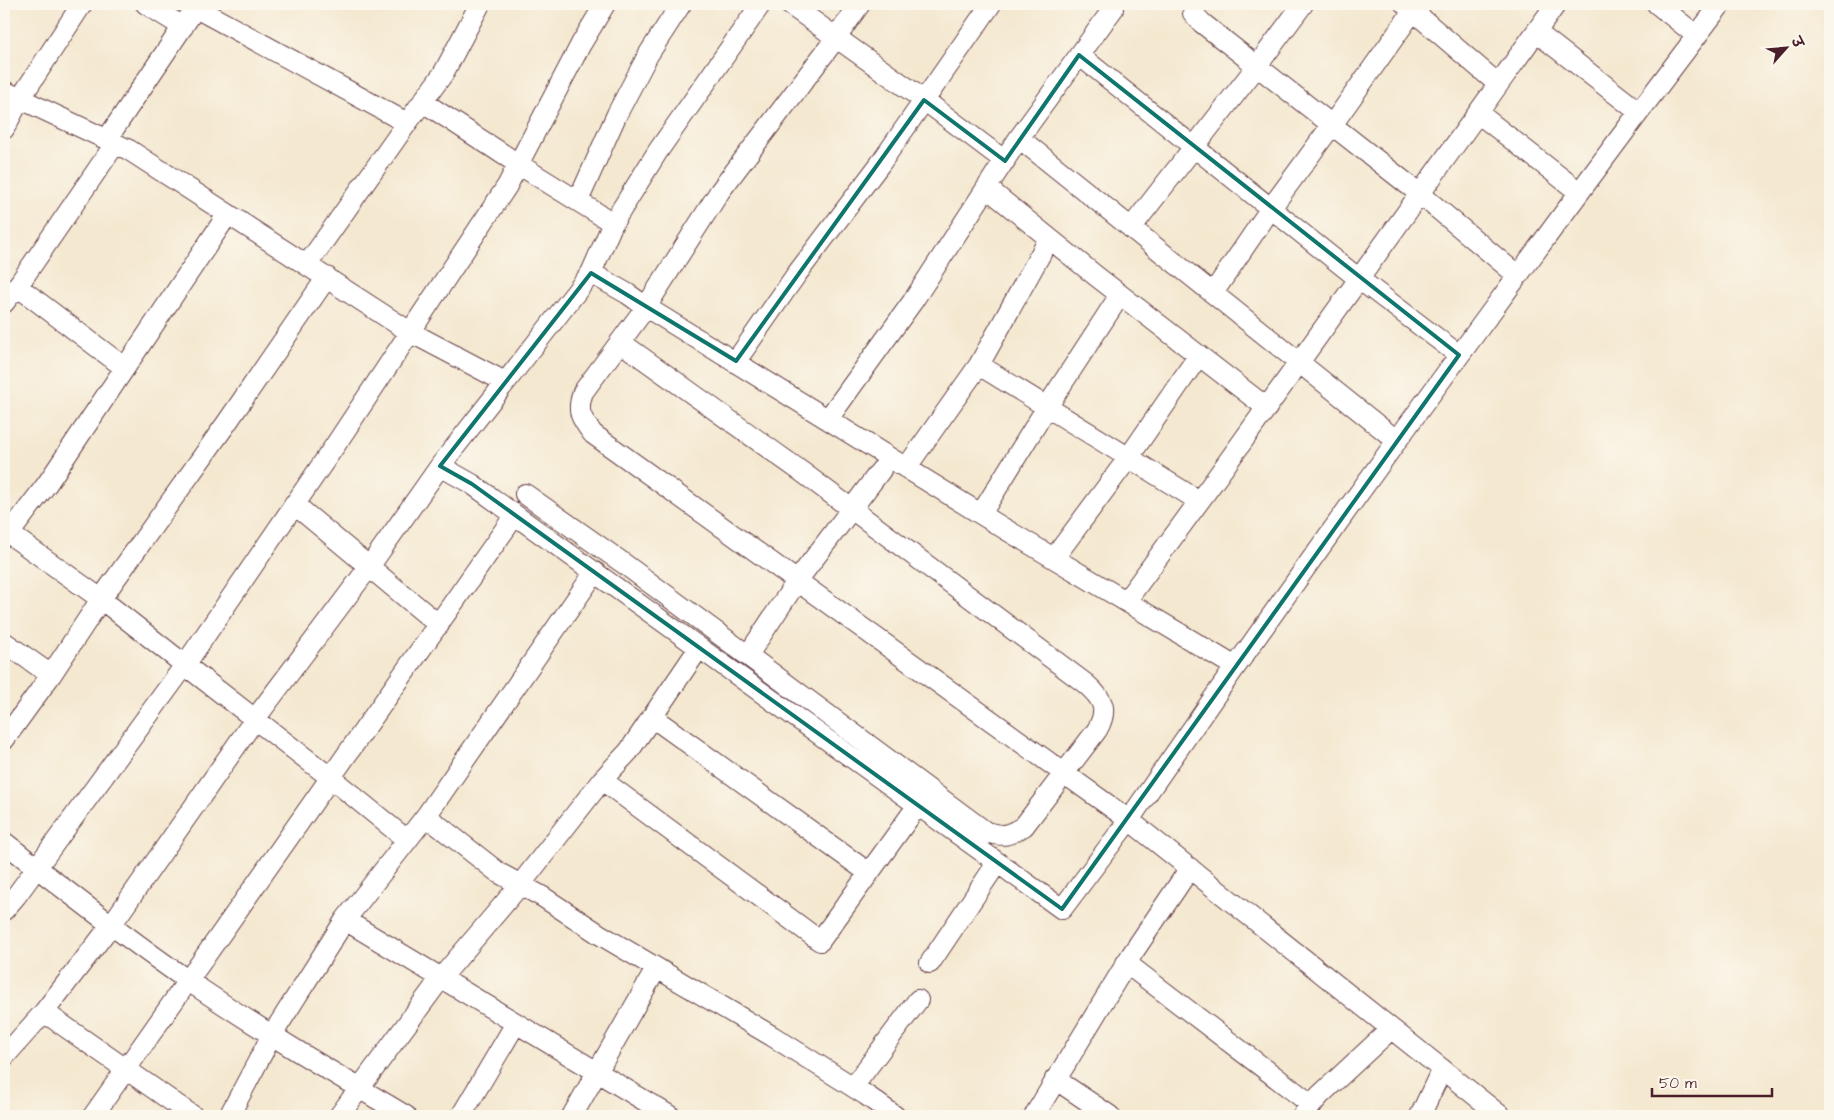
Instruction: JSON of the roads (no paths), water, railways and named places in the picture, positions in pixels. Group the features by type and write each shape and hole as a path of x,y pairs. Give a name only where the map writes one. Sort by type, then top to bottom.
{"street":[{"path":"4,129 12,95 82,4"},
{"path":"146,4 183,27"},
{"path":"4,910 37,868 185,665 507,186 605,4"},
{"path":"578,201 617,114 648,55 681,4"},
{"path":"4,1057 44,1012 112,924 255,719 369,567 440,466 591,272 613,223 658,151 761,4"},
{"path":"789,4 924,100 1005,161"},
{"path":"860,4 720,191 646,307 583,392 578,406 583,421 593,434 1129,820 1501,1116"},
{"path":"736,361 796,275 880,164 991,4"},
{"path":"1196,4 1193,13 1202,23 1420,194 1517,275"},
{"path":"1131,228 1257,66 1302,4"},
{"path":"1657,4 1697,36"},
{"path":"440,466 472,484 1062,910 1129,820 1234,666 1396,440 1517,275 1721,4"},
{"path":"1126,601 1359,280 1536,32 1553,5"},
{"path":"4,303 111,142 197,6 406,123"},
{"path":"307,265 406,123 443,74 473,6"},
{"path":"1213,292 1271,208 1332,125 1412,6 1498,84"},
{"path":"828,419 913,301 1019,138 1113,9"},
{"path":"1536,32 1639,112"},
{"path":"1080,55 1359,280 1459,355"},
{"path":"12,95 129,150 410,332 505,382"},
{"path":"423,102 613,223"},
{"path":"1478,113 1579,192"},
{"path":"1019,138 1396,440"},
{"path":"987,188 1120,295 1267,408"},
{"path":"228,214 47,484 6,532 102,598 407,840"},
{"path":"906,468 979,365 1050,238"},
{"path":"591,272 981,514 1234,666"},
{"path":"4,739 51,675 102,598 327,278"},
{"path":"17,286 125,368"},
{"path":"981,514 1047,407 1120,295"},
{"path":"525,494 986,832 1002,836 1012,834 1024,826 1096,730 1102,720 1102,702 1097,693 852,509 620,342"},
{"path":"1054,558 1129,457 1199,355"},
{"path":"979,365 1199,501"},
{"path":"748,656 797,581 881,470"},
{"path":"294,504 438,625"},
{"path":"93,1116 515,515"},
{"path":"229,1116 272,1035 345,920 426,816 595,572"},
{"path":"4,642 51,675"},
{"path":"339,1116 441,978 520,885 602,780 629,751 699,648"},
{"path":"652,717 869,873"},
{"path":"602,780 820,941 918,805"},
{"path":"426,816 499,873 543,897 656,969 772,1036 895,1116"},
{"path":"4,842 188,980 272,1035 406,1116"},
{"path":"930,963 998,863"},
{"path":"1034,1116 1126,963 1190,868"},
{"path":"345,920 670,1116"},
{"path":"1126,963 1307,1111 1391,1029"},
{"path":"572,1116 656,969"},
{"path":"853,1087 918,1000"},
{"path":"44,1012 194,1116"},
{"path":"460,1116 516,1023"},
{"path":"1420,1116 1442,1069"},
{"path":"1055,1080 1110,1116"}]}
